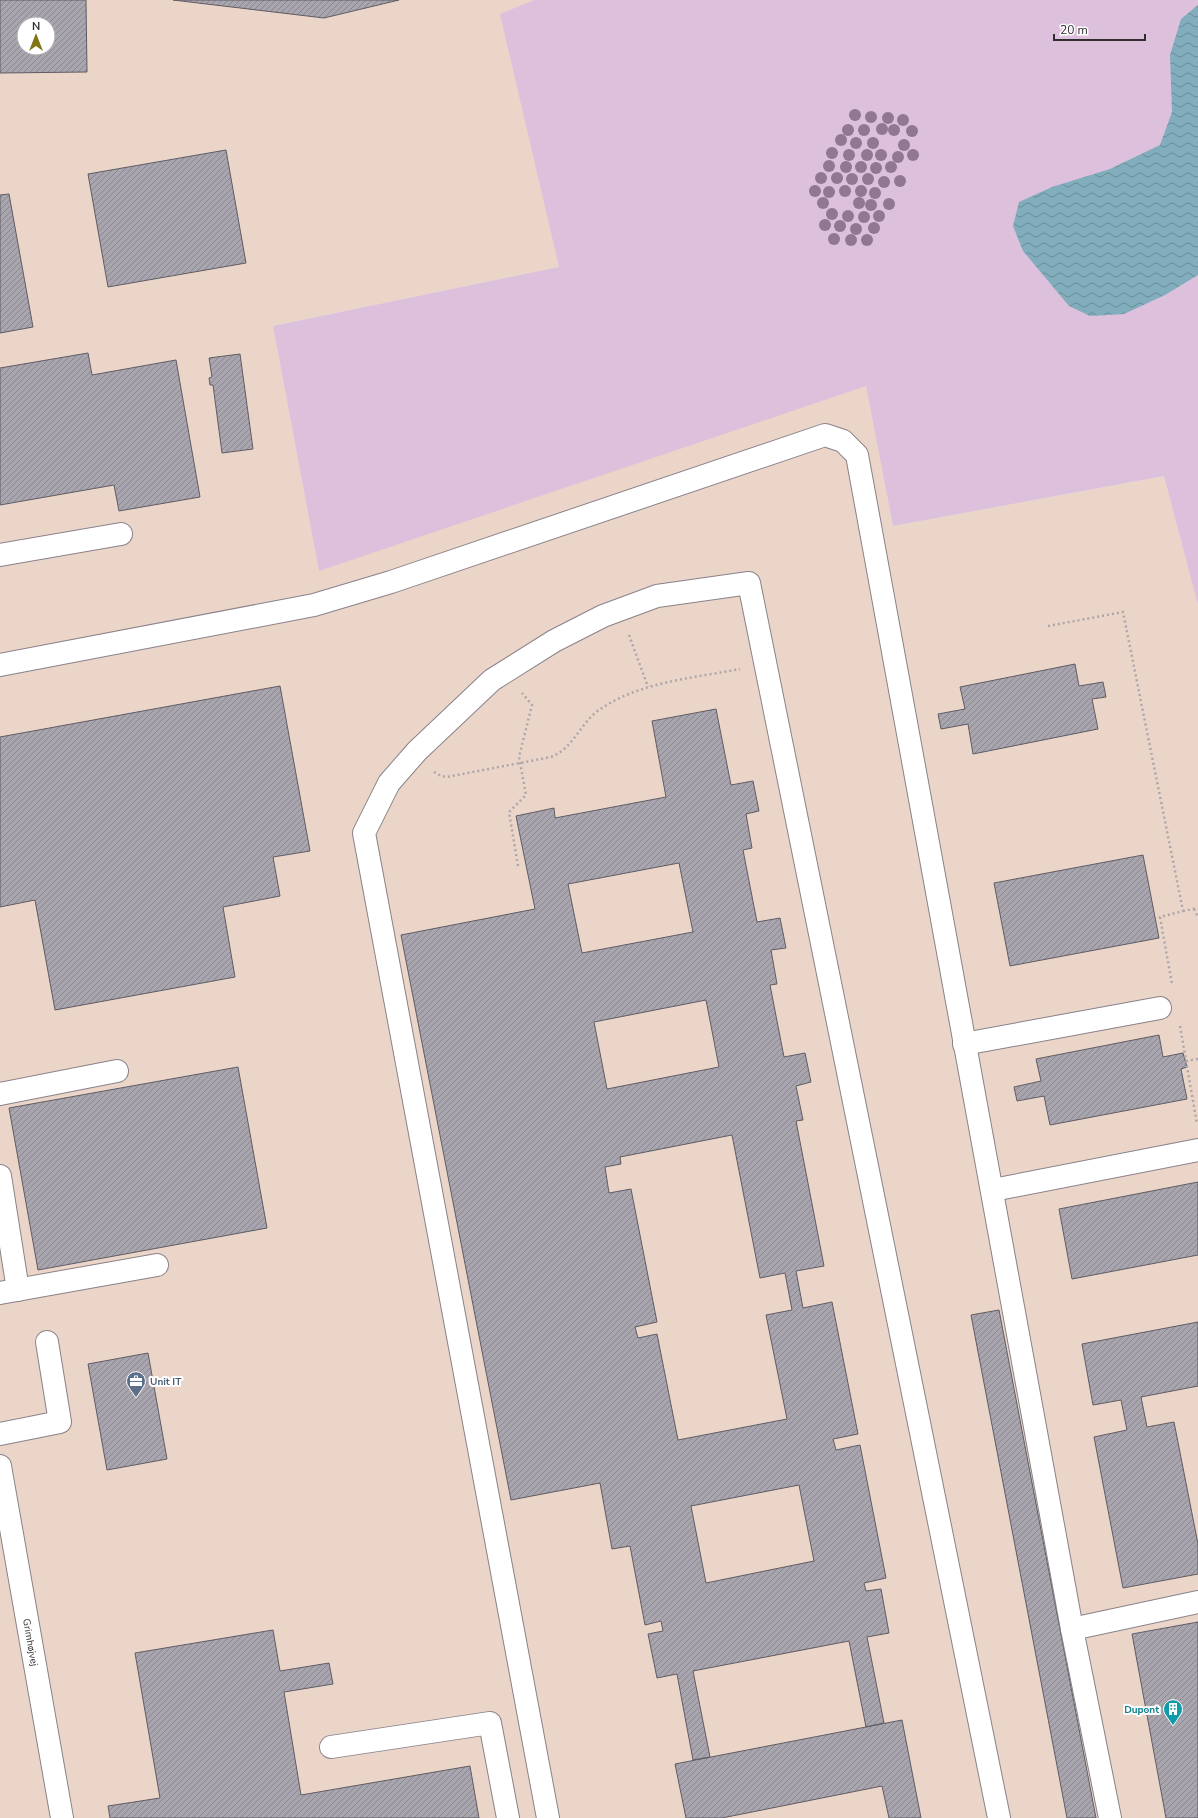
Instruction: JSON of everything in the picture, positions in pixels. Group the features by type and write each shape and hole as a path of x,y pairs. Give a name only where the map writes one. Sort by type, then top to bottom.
{"street":[{"path":"0,665 314,606 406,577 825,435 843,441 857,455 964,1044 993,1190 1072,1629 1110,1818"},
{"path":"0,555 121,534"},
{"path":"548,1818 364,833 389,783 412,756 492,680 554,641 603,616 657,596 749,583 999,1818"},
{"path":"964,1044 1160,1008"},
{"path":"0,1094 118,1071"},
{"path":"993,1190 1198,1150"},
{"path":"0,1176 9,1291 157,1265"},
{"path":"0,1434 60,1422 47,1342"},
{"name":"Grimhøjvej","path":"0,1466 62,1818"},
{"path":"1072,1629 1198,1602"},
{"path":"331,1747 490,1723 508,1818"}],"path":[{"path":"620,610 648,687"},
{"path":"1048,626 1123,612 1183,911"},
{"path":"412,756 441,776 447,778 551,757 564,751 590,718 599,710 620,697 648,687 766,664"},
{"path":"506,671 532,705 519,757 526,795 509,812 518,866"},
{"path":"1173,990 1160,917 1198,908"},
{"path":"1194,909 1198,918"},
{"path":"1178,1019 1198,1130"},
{"path":"1186,1061 1198,1059"}],"shaded area":[{"path":"0,0 534,0 501,14 559,267 273,326 319,570 866,385 893,526 1164,476 1198,605 1198,1818 0,1818"},
{"path":"534,0 1198,0 1198,605 1164,476 893,526 866,386 319,571 273,326 559,267 500,14"}],"water":[{"path":"1198,5 1198,275 1165,295 1124,314 1090,316 1069,306 1023,251 1013,226 1019,202 1052,187 1110,169 1160,145 1172,112 1170,55 1181,19"}],"building":[{"path":"0,0 86,0 87,72 0,73"},
{"path":"173,0 399,0 324,18"},
{"path":"226,150 246,263 108,287 88,174"},
{"path":"9,194 33,327 0,333 0,195"},
{"path":"88,353 92,375 176,360 200,497 119,511 114,485 0,505 0,368"},
{"path":"240,354 253,449 222,453 213,385 210,385 209,378 212,377 209,358"},
{"path":"1075,664 1079,686 1103,682 1106,697 1092,699 1098,729 973,754 968,724 941,729 938,714 965,709 960,687"},
{"path":"280,686 310,851 273,857 280,896 223,907 235,977 55,1010 35,900 0,907 0,737"},
{"path":"716,709 731,785 753,781 759,811 746,814 752,848 743,850 757,922 780,918 786,948 771,950 777,984 770,985 784,1057 805,1053 811,1082 796,1086 803,1120 796,1121 824,1266 796,1271 803,1308 832,1302 858,1434 833,1439 836,1450 860,1445 886,1578 864,1583 866,1591 881,1589 889,1633 867,1637 884,1723 866,1727 849,1641 693,1671 710,1757 693,1760 677,1674 657,1678 648,1634 663,1631 661,1621 645,1625 630,1546 612,1549 600,1483 511,1500 401,935 535,909 516,816 554,808 555,818 666,797 652,721","holes":["679,863 693,932 582,953 568,884","706,1000 719,1067 607,1089 594,1022","732,1135 760,1278 785,1273 792,1310 766,1315 787,1419 678,1440 657,1334 638,1338 635,1327 657,1322 631,1189 609,1193 605,1167 621,1164 620,1157","799,1485 814,1561 706,1583 691,1506"]},
{"path":"1143,855 1159,938 1010,966 994,883"},
{"path":"1159,1035 1163,1057 1183,1053 1187,1067 1181,1069 1187,1099 1050,1125 1044,1096 1017,1101 1014,1087 1041,1081 1036,1059"},
{"path":"238,1067 267,1228 38,1270 9,1108"},
{"path":"1198,1182 1198,1255 1072,1279 1059,1209"},
{"path":"999,1310 1096,1818 1067,1818 971,1315"},
{"path":"1198,1322 1198,1386 1141,1397 1147,1427 1174,1422 1198,1544 1198,1574 1123,1588 1094,1437 1127,1430 1121,1400 1093,1405 1082,1344"},
{"path":"148,1353 167,1459 107,1470 88,1364"},
{"name":"Dupont","path":"1198,1622 1198,1818 1166,1818 1132,1634"},
{"path":"273,1630 280,1671 329,1663 333,1684 284,1692 301,1795 470,1766 479,1818 110,1818 108,1806 160,1798 135,1653"},
{"path":"902,1720 921,1818 889,1818 882,1786 722,1818 686,1818 675,1764"}],"place":[{"name":"Unit IT","path":"136,1398"},
{"name":"Dupont","path":"1173,1726"}]}
